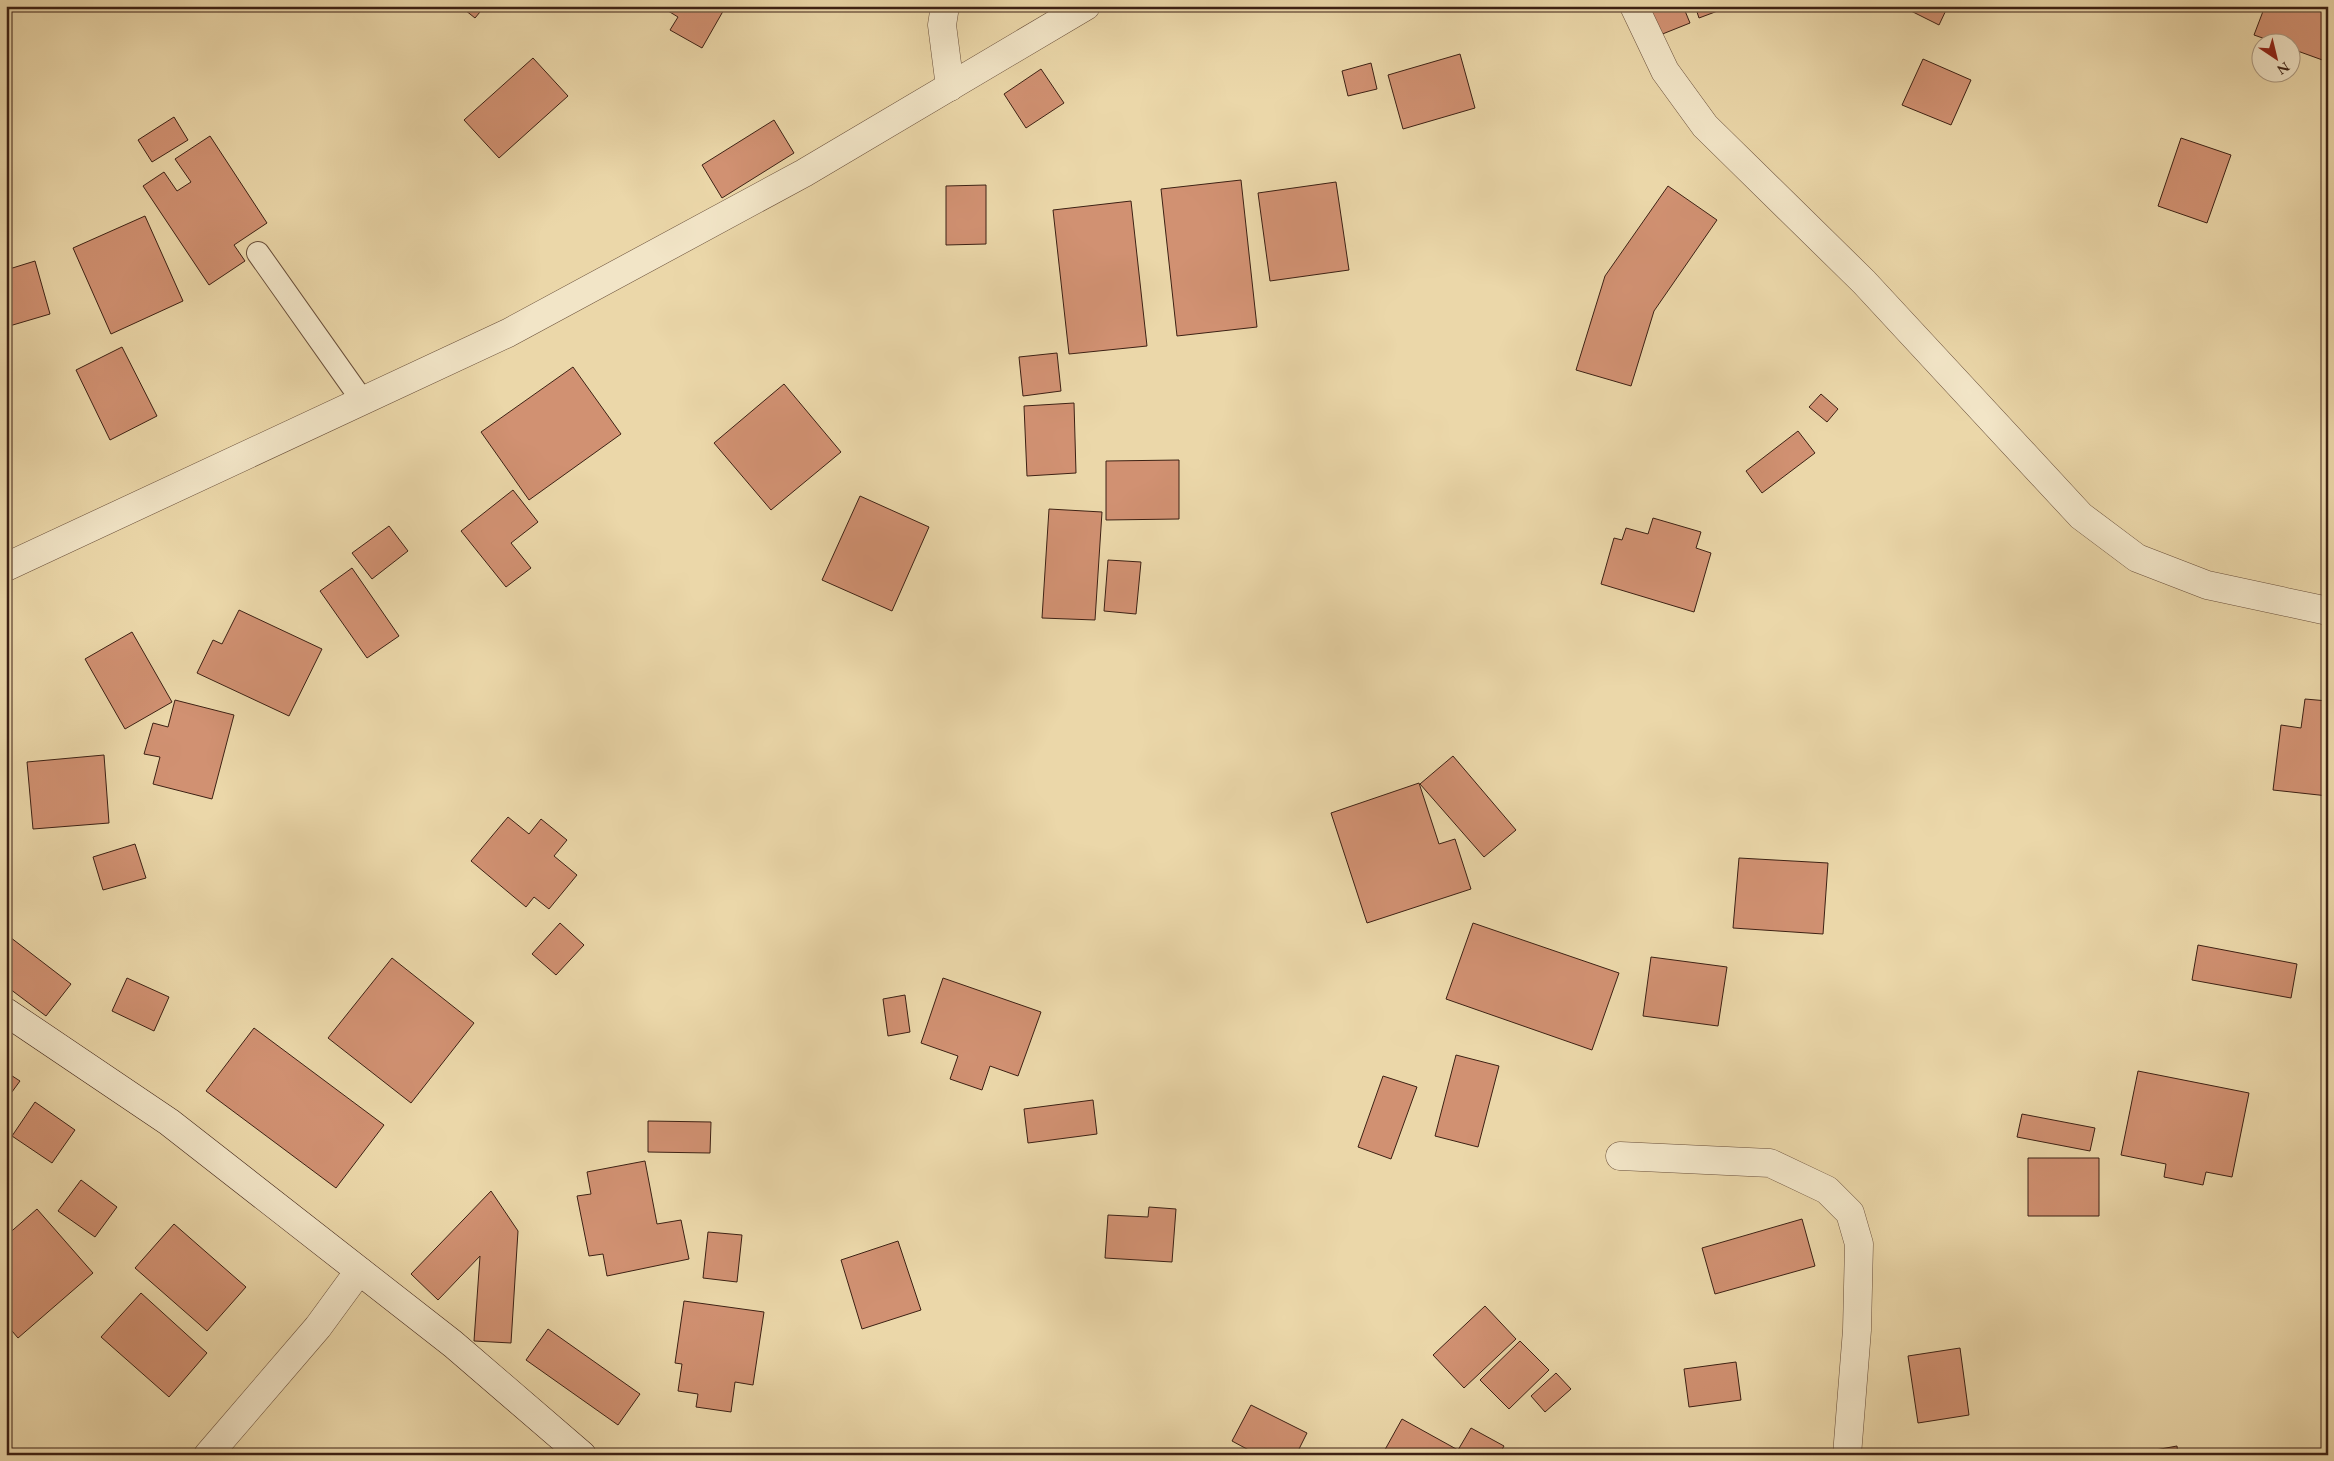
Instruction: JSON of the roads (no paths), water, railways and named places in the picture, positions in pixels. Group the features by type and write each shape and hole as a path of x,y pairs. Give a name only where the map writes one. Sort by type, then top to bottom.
{"street":[{"path":"945,6 942,25 950,87"},
{"path":"6,567 516,328 804,173 1086,6"},
{"path":"1634,6 1665,71 1705,126 1864,282 2081,516 2137,558 2207,584 2328,611"},
{"path":"6,1012 169,1122 453,1344 582,1455"},
{"path":"1620,1156 1770,1163 1827,1190 1850,1214 1859,1244 1857,1330 1847,1455"},
{"path":"208,1455 318,1327 360,1271"}],"lane":[{"path":"258,253 362,400"}]}
